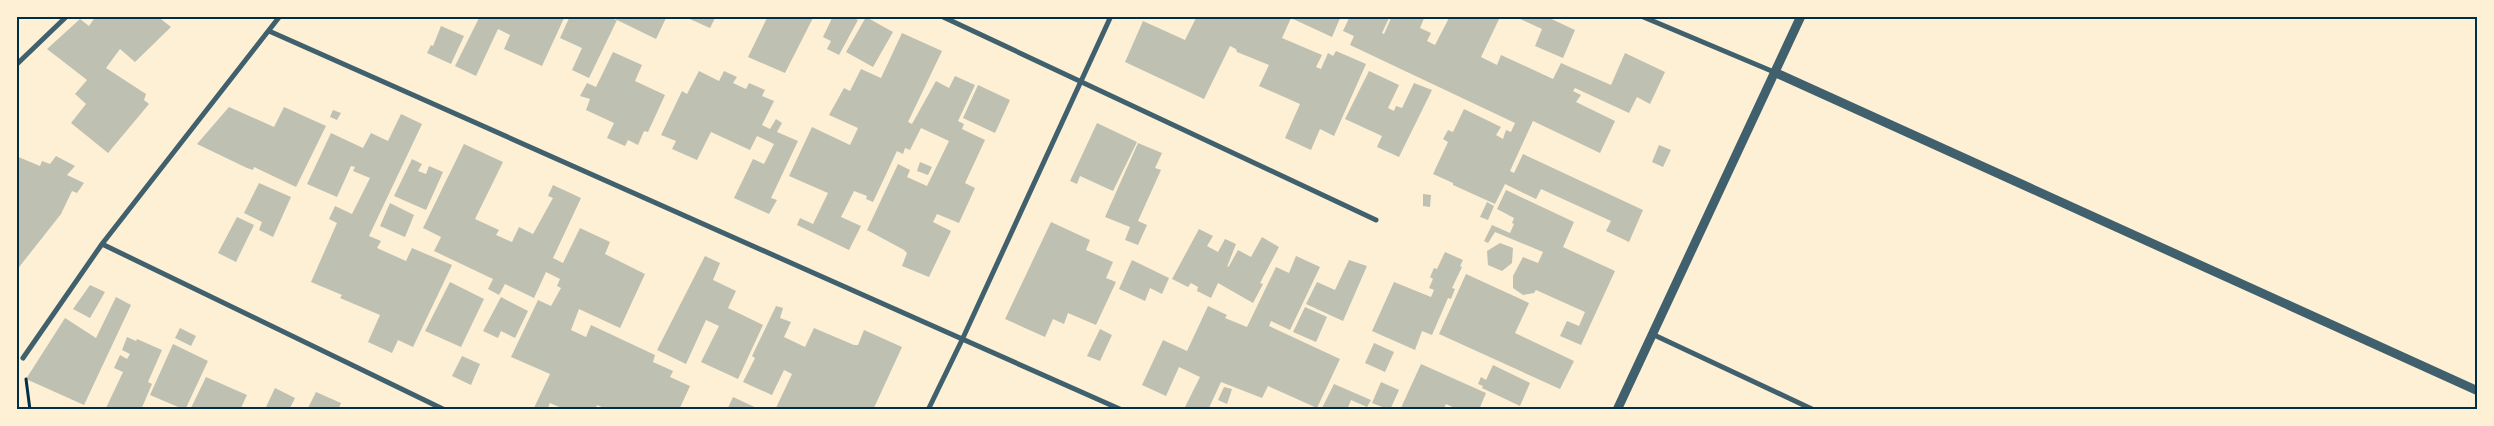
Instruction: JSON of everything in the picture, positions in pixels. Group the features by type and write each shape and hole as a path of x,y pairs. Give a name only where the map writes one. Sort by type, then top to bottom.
{"street":[{"path":"16,65 67,16"},
{"path":"23,358 102,244 280,16"},
{"path":"941,16 1082,80 1376,220"},
{"path":"928,410 1111,16"},
{"path":"1641,16 1774,72 2478,391"},
{"path":"1617,410 1801,16"},
{"path":"269,31 1122,410"},
{"path":"102,244 445,410"},
{"path":"1652,334 1814,410"}],"path":[{"path":"23,358 30,410"}],"building":[{"path":"96,16 157,16 171,27 135,62 120,49 106,68 146,94 144,100 149,104 108,153 71,123 86,104 75,94 87,80 47,49 80,19 89,26"},
{"path":"480,16 565,16 542,66 504,49 510,35 498,29 476,76 455,66"},
{"path":"570,16 608,16 616,20 618,16 667,16 656,39 617,20 589,78 572,70 582,48 560,38"},
{"path":"683,16 716,16 710,28"},
{"path":"768,16 814,16 785,73 748,57"},
{"path":"833,16 849,16 858,20 839,55 827,49 831,41 823,37"},
{"path":"1197,16 1286,16 1291,18 1282,38 1322,55 1316,67 1321,69 1328,53 1333,56 1336,51 1366,64 1334,136 1320,129 1311,150 1285,138 1300,104 1259,86 1269,65 1237,52 1236,49 1230,46 1204,99 1125,62 1143,21 1185,40"},
{"path":"1294,16 1341,16 1332,37 1293,19"},
{"path":"1350,16 1390,16 1382,33 1384,34 1392,16 1425,16 1420,28 1431,33 1427,41 1435,45 1450,16 1500,17 1481,57 1497,65 1501,55 1553,79 1561,63 1611,85 1625,53 1665,72 1650,104 1637,97 1629,113 1575,88 1573,91 1581,95 1576,102 1615,121 1600,153 1533,121 1510,171 1514,173 1523,154 1643,210 1629,242 1606,231 1611,221 1541,189 1536,199 1505,184 1495,204 1433,174 1448,142 1443,139 1448,130 1453,132 1464,109 1501,127 1496,135 1503,139 1506,130 1511,132 1515,123 1350,45 1354,36 1343,31"},
{"path":"1519,16 1545,16 1575,30 1563,58 1535,46 1542,29 1518,18"},
{"path":"866,17 893,32 873,67 846,52"},
{"path":"441,26 464,36 451,64 427,53 431,45 433,46"},
{"path":"902,33 942,51 908,122 912,124 936,81 949,88 955,76 975,85 958,121 964,124 962,129 985,140 965,183 975,188 959,223 937,214 933,222 951,231 929,277 902,266 907,253 867,230 898,164 910,170 907,177 927,186 949,141 921,128 910,150 905,148 903,154 897,151 873,202 866,199 867,196 854,191 841,217 861,226 849,250 797,225 800,218 813,224 828,193 789,176 812,127 850,145 858,128 829,115 844,88 850,91 861,69 881,78"},
{"path":"613,52 642,65 635,81 665,95 648,132 644,131 638,145 628,140 625,146 607,138 614,123 586,110 590,99 580,96 587,83 596,87"},
{"path":"699,71 719,81 724,71 737,77 733,83 746,89 749,83 765,90 762,96 774,101 762,125 770,129 776,119 782,123 777,132 798,141 771,198 777,200 769,214 734,198 753,159 764,164 774,144 757,136 750,150 711,132 697,160 672,149 676,141 661,135 682,91 687,94"},
{"path":"1369,71 1399,85 1388,108 1394,111 1396,106 1402,108 1414,83 1432,90 1399,157 1377,147 1382,136 1345,119"},
{"path":"978,85 1010,100 995,133 963,118"},
{"path":"229,107 274,127 284,107 326,126 296,187 254,167 253,170 247,168 197,144"},
{"path":"333,110 341,113 337,120 330,117"},
{"path":"401,114 422,124 369,236 381,241 377,248 406,261 412,248 452,265 413,347 398,340 392,353 368,342 380,315 340,298 342,295 311,282 337,223 329,219 335,206 352,214 370,178 353,171 355,167 351,166 337,197 307,184 331,133 363,148 371,133 388,141"},
{"path":"1097,123 1137,142 1113,191 1080,176 1077,184 1070,181"},
{"path":"1138,143 1162,153 1155,168 1161,170 1138,221 1147,225 1138,245 1125,240 1130,227 1105,217"},
{"path":"464,144 503,162 475,219 499,230 496,235 512,242 519,227 533,234 553,198 548,196 553,185 581,198 553,258 563,263 580,228 610,242 605,254 645,274 620,328 579,309 571,330 586,337 591,325 655,355 653,362 673,371 670,377 690,386 679,410 609,410 597,405 595,410 566,410 550,403 547,410 533,410 550,374 511,357 538,300 551,306 561,288 557,286 560,279 546,272 534,298 505,284 499,295 488,289 493,279 434,251 441,237 423,228"},
{"path":"1659,145 1671,150 1663,167 1652,162"},
{"path":"16,156 40,166 42,161 50,164 56,156 75,166 67,175 84,183 77,193 72,191 61,214 16,271"},
{"path":"412,159 422,164 418,171 426,174 429,166 443,172 426,210 394,196"},
{"path":"920,162 932,167 928,175 917,171"},
{"path":"259,183 291,197 273,237 259,230 262,222 244,213"},
{"path":"1506,190 1574,222 1563,247 1615,271 1581,345 1560,336 1567,321 1579,326 1585,312 1536,290 1534,293 1523,295 1513,288 1513,276 1523,257 1538,263 1543,252 1495,232 1488,243 1484,241 1492,225 1510,233 1514,224 1512,223 1514,218 1497,209"},
{"path":"1423,194 1431,195 1430,207 1423,206"},
{"path":"1487,202 1494,206 1488,220 1480,217"},
{"path":"390,203 414,215 405,237 380,226"},
{"path":"237,217 254,225 236,262 218,253"},
{"path":"1051,222 1090,240 1086,250 1113,262 1106,278 1116,282 1096,325 1068,313 1064,324 1053,319 1045,337 1005,319"},
{"path":"1199,229 1213,236 1207,246 1218,252 1225,239 1236,244 1227,267 1238,250 1251,257 1262,237 1279,247 1260,283 1263,284 1253,303 1218,283 1211,298 1197,291 1198,287 1191,283 1188,287 1172,279"},
{"path":"1500,243 1513,248 1512,263 1502,271 1488,265 1487,251"},
{"path":"1445,252 1463,260 1460,266 1462,267 1452,288 1455,289 1451,299 1448,298 1432,335 1422,331 1415,350 1372,331 1394,282 1431,297 1434,290 1429,288 1433,279 1430,277 1434,268 1437,269"},
{"path":"705,256 720,263 713,280 736,291 728,308 763,325 738,379 701,362 719,326 706,320 686,364 657,350"},
{"path":"1296,256 1320,267 1290,330 1271,321 1269,326 1340,359 1317,408 1268,386 1262,398 1221,382 1208,410 1186,410 1184,409 1200,377 1179,367 1166,396 1142,385 1163,340 1187,351 1208,306 1227,315 1225,318 1247,327 1276,267 1289,273"},
{"path":"1132,260 1169,278 1162,294 1150,288 1145,301 1119,289"},
{"path":"1349,260 1367,266 1343,321 1306,304 1317,282 1335,290"},
{"path":"1466,274 1529,303 1515,333 1574,361 1560,389 1439,334"},
{"path":"450,282 484,299 461,347 425,331"},
{"path":"90,285 105,292 90,318 73,309"},
{"path":"116,297 131,305 84,405 26,379 65,318 96,338"},
{"path":"501,297 528,311 515,338 501,331 498,338 483,331"},
{"path":"776,306 783,308 780,318 791,322 784,337 805,347 814,328 854,345 858,345 864,330 902,347 873,410 775,410 792,374 784,370 772,395 743,382 755,358 752,356"},
{"path":"1305,307 1327,317 1316,342 1293,332"},
{"path":"180,328 196,336 191,346 175,338"},
{"path":"1100,329 1112,335 1100,361 1087,356"},
{"path":"127,337 136,341 137,339 162,350 148,382 152,384 141,410 111,410 106,408 123,372 114,368 120,355 127,359 130,354 122,350"},
{"path":"1374,343 1394,352 1385,372 1365,363"},
{"path":"173,344 208,361 185,410 150,395"},
{"path":"462,356 480,364 471,385 452,376"},
{"path":"1421,364 1486,393 1479,410 1459,410 1446,404 1443,410 1400,410"},
{"path":"1493,365 1530,383 1520,406 1482,388 1483,386 1478,384 1481,377 1486,380"},
{"path":"206,377 247,395 240,410 190,410"},
{"path":"1381,382 1399,390 1390,410 1372,403"},
{"path":"1334,384 1371,400 1367,407 1351,400 1347,410 1321,410"},
{"path":"1224,387 1232,389 1227,404 1218,400"},
{"path":"275,388 295,398 289,410 266,407"},
{"path":"316,392 341,403 338,410 307,410"},
{"path":"733,397 761,410 727,410"}]}
